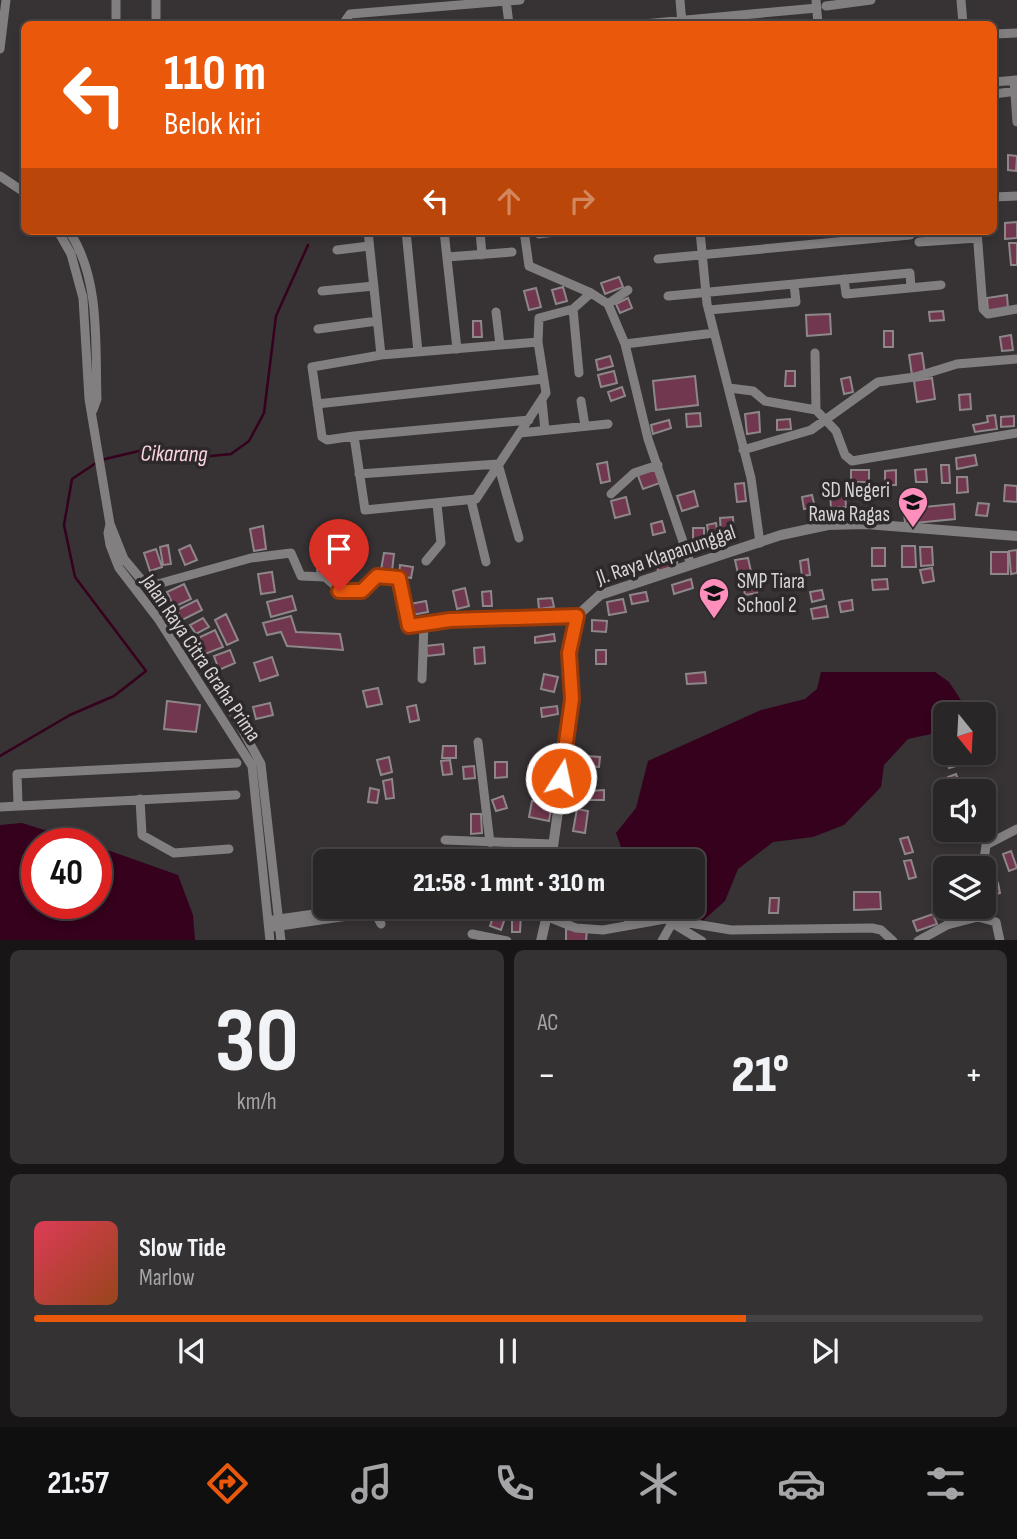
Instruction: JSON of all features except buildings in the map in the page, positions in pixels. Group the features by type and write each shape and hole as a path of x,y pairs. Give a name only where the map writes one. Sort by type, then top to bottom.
{"street":[{"path":"0,49 6,0"},
{"path":"116,0 116,21"},
{"path":"156,0 156,21"},
{"path":"345,21 350,14 520,0"},
{"path":"680,0 682,21"},
{"path":"697,21 871,0"},
{"path":"961,0 962,21"},
{"path":"506,1 509,21"},
{"path":"997,34 1017,33"},
{"path":"997,82 1015,80 1017,122"},
{"path":"997,94 1016,92"},
{"path":"0,176 21,190"},
{"path":"997,197 1017,196"},
{"path":"60,235 71,254 83,298 89,399 93,410"},
{"path":"71,235 83,262 95,312 97,399 93,410"},
{"path":"368,235 381,355"},
{"path":"406,235 418,352"},
{"path":"444,235 457,349"},
{"path":"480,235 482,255"},
{"path":"525,235 529,267 591,293 608,304 625,344 630,375 691,565"},
{"path":"700,235 709,310 751,478 760,543"},
{"path":"658,259 910,235"},
{"path":"919,242 970,235"},
{"path":"977,235 983,309 988,314 1017,309"},
{"path":"337,250 369,246"},
{"path":"447,257 512,252"},
{"path":"668,296 910,273 911,288"},
{"path":"844,279 846,294 941,285"},
{"path":"709,310 796,302 794,284"},
{"path":"322,291 374,286"},
{"path":"608,304 628,290"},
{"path":"354,436 363,508 366,511 475,499 546,393 538,342 540,315 573,309 591,293"},
{"path":"573,309 579,373"},
{"path":"496,312 500,345"},
{"path":"318,329 377,321"},
{"path":"625,344 714,334"},
{"path":"529,420 327,440 323,437 312,367 381,355 538,342"},
{"path":"815,353 816,410"},
{"path":"743,450 811,430 878,382 915,377 957,364 1017,359"},
{"path":"317,404 544,379"},
{"path":"729,388 753,391 765,401 816,410 836,432 848,459 859,461 1017,433"},
{"path":"542,401 545,430"},
{"path":"581,401 585,426"},
{"name":"Jalan Raya Citra Graha Prima","path":"93,410 96,450 110,524 124,559 199,655 261,764 273,924 270,940"},
{"path":"520,433 608,424"},
{"path":"359,474 498,464"},
{"path":"498,464 519,538"},
{"path":"611,494 634,474 658,465"},
{"path":"471,500 486,562"},
{"path":"426,561 441,543 437,504"},
{"name":"Jl. Raya Klapanunggal","path":"577,616 600,595 803,529 849,523 1017,533"},
{"name":"Jalan Raya Citra Graha Prima","path":"110,524 107,533 119,568 159,620 252,766 273,924 281,940"},
{"path":"147,587 251,558 292,553 301,576 325,577 342,592 366,589 377,576 399,578 408,624 529,615 577,616 569,653 572,699 568,740 552,849"},
{"path":"422,679 424,623"},
{"path":"220,713 230,706"},
{"path":"478,742 490,843"},
{"path":"18,804 17,774 237,763"},
{"path":"0,807 236,795"},
{"path":"140,799 142,835 174,853 229,849"},
{"path":"985,856 986,845 1017,829"},
{"path":"445,840 552,844"},
{"path":"273,924 313,918"},
{"path":"378,919 381,925"},
{"path":"541,940 547,919"},
{"path":"561,919 576,928 603,930 666,919 731,930 872,928 881,930 893,940"},
{"path":"918,940 947,925 970,919"},
{"path":"985,919 996,922 1000,940"},
{"path":"663,940 672,923 702,940"},
{"path":"472,934 507,940"}],"shaded area":[{"path":"821,672 935,672 949,682 962,702 933,702 933,734 908,739 884,765 881,787 844,825 813,837 773,842 738,869 725,901 705,919 705,849 622,849 616,833 636,808 648,761 761,710 805,699 817,689"},
{"path":"22,823 38,828 21,828 21,919 112,919 112,852 178,875 193,915 195,940 0,940 0,825"},
{"path":"690,919 705,919 699,924"}],"waterway":[{"name":"Cikarang","path":"101,460 143,450 190,458 231,454 249,441 264,413 276,316 308,245"},
{"name":"Cikarang","path":"0,756 70,715 114,696 146,671 75,577 64,525 72,479 96,463"}],"place":[{"name":"SD Negeri Rawa Ragas","path":"913,529"},
{"name":"SMP Tiara School 2","path":"714,620"}],"route":[{"path":"339,591 362,591 369,587 377,576 399,578 409,626 435,621 529,615 577,616 571,633 569,653 572,699 561,778"}]}
